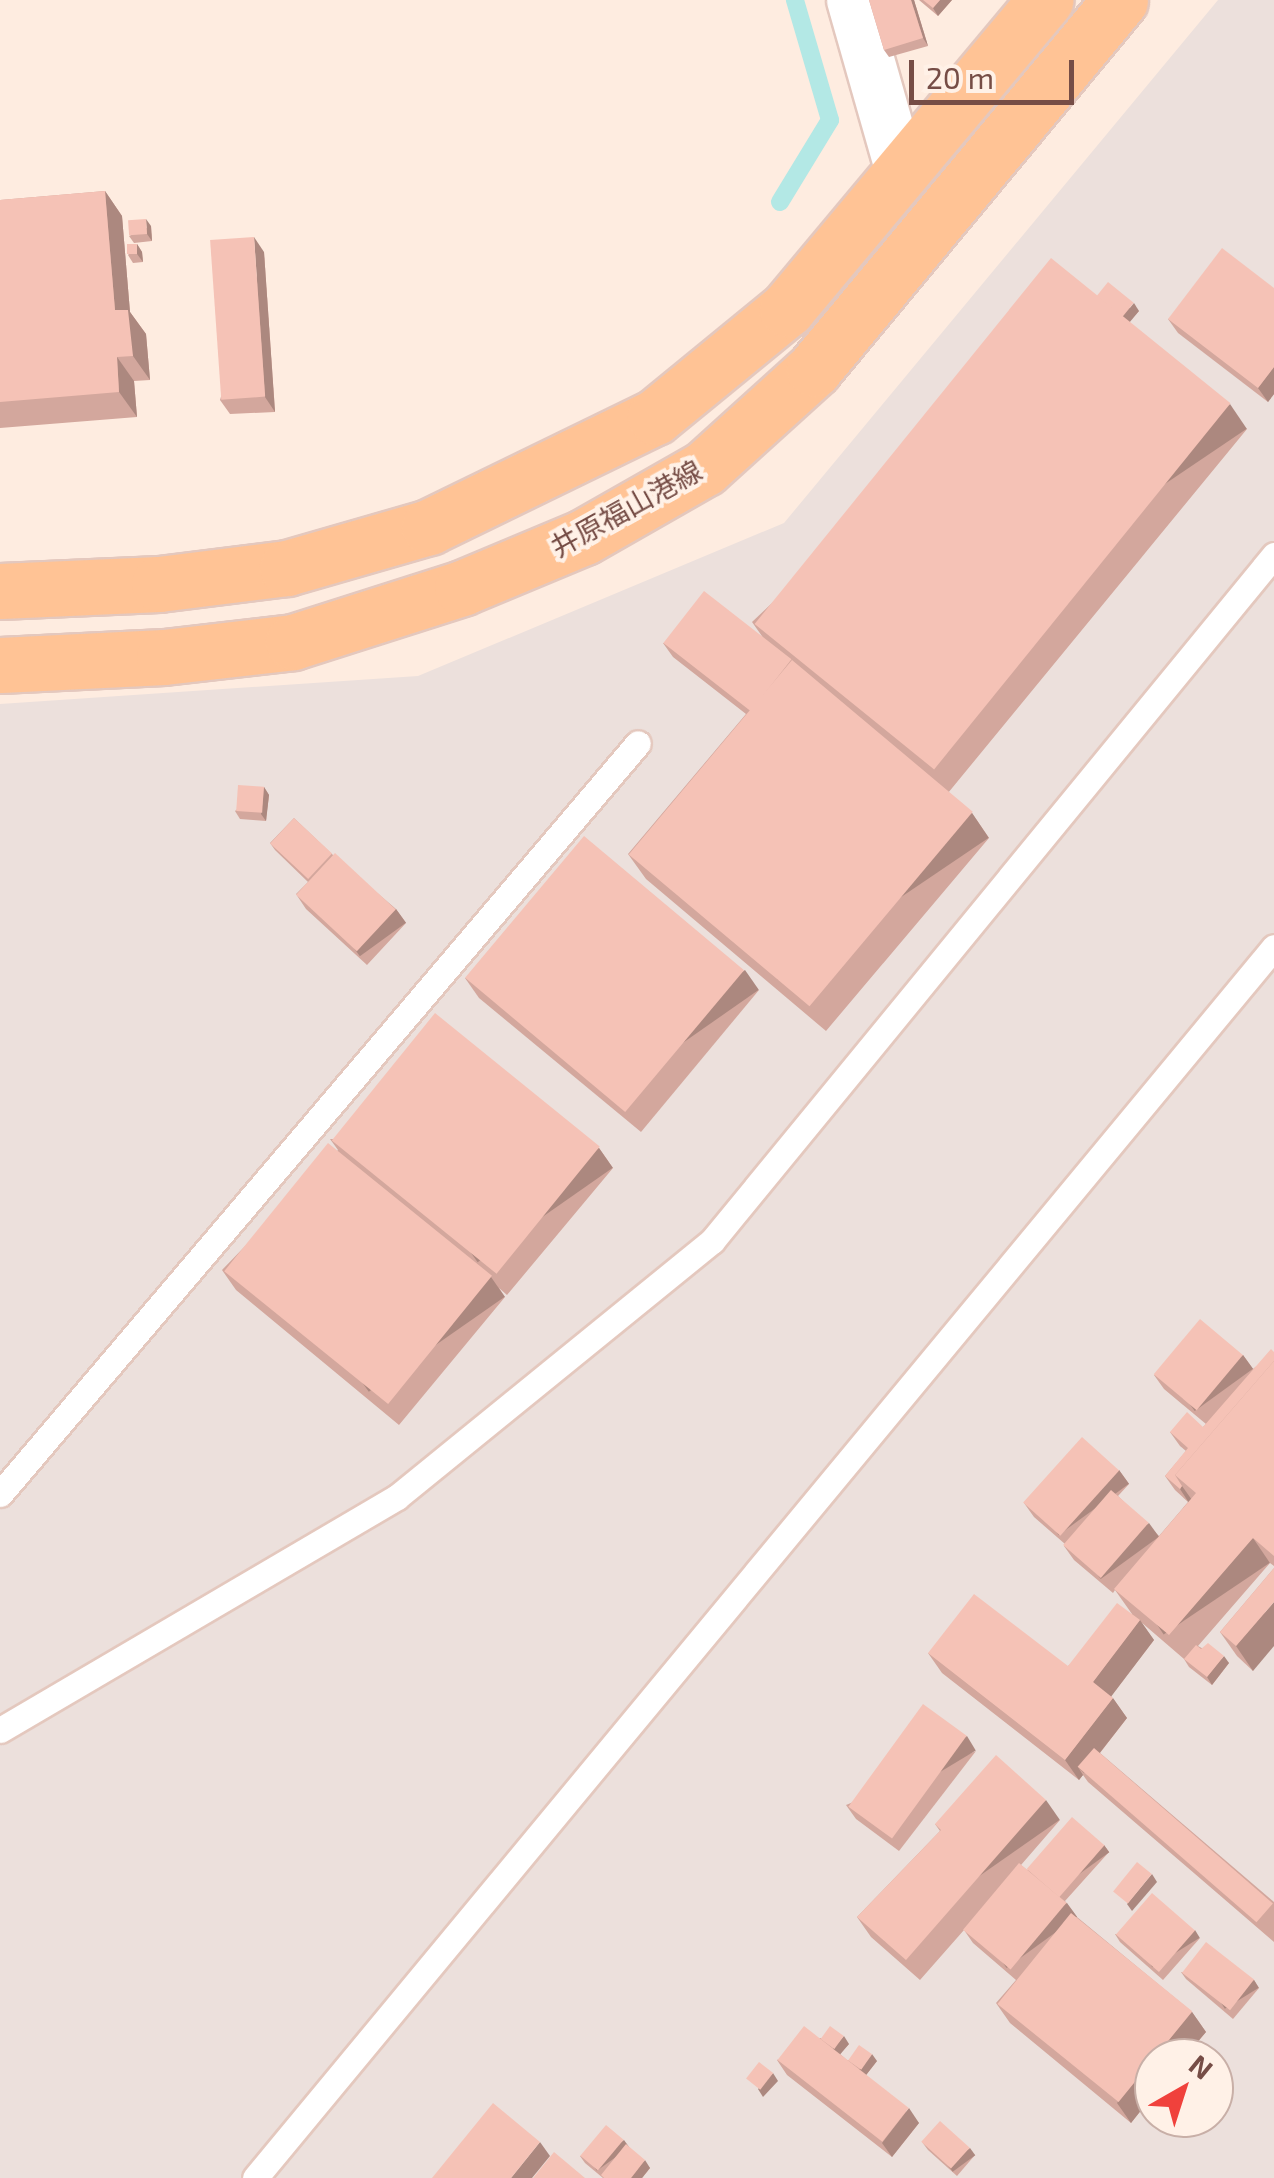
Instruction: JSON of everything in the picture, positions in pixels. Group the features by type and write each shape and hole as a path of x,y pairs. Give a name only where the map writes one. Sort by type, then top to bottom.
{"main road":[{"path":"0,591 159,584 287,568 429,527 542,476 655,417 786,309 1045,0"},
{"name":"井原福山港線","path":"0,665 164,658 293,642 462,588 566,544 705,468 814,369 1120,0"}],"street":[{"path":"852,0 900,172"}],"lane":[{"path":"0,1730 397,1496 712,1241 1274,556"},
{"path":"0,1494 638,743"},
{"path":"255,2178 1274,947"}],"shaded area":[{"path":"1218,0 1274,0 1274,2178 0,2178 0,704 418,676 784,523"}],"building":[{"path":"869,0 911,0 923,38 884,50"},
{"path":"923,0 940,0 933,8"},
{"path":"105,191 115,310 128,310 133,356 117,357 119,392 0,402 0,200"},
{"path":"146,219 147,234 129,235 128,220"},
{"path":"254,237 265,397 221,400 210,240"},
{"path":"127,244 137,244 137,254 127,254"},
{"path":"1222,248 1274,288 1274,367 1258,388 1168,319"},
{"path":"1051,258 1231,403 934,769 755,624"},
{"path":"1108,282 1134,303 1122,317 1097,296"},
{"path":"704,591 791,659 751,711 663,643"},
{"path":"792,660 973,812 810,1006 629,855"},
{"path":"238,785 264,787 262,813 236,811"},
{"path":"294,818 332,853 308,879 270,844"},
{"path":"584,836 744,970 625,1112 465,978"},
{"path":"335,853 396,910 357,951 296,895"},
{"path":"435,1013 600,1146 497,1274 332,1140"},
{"path":"328,1143 492,1276 388,1404 224,1271"},
{"path":"1200,1319 1243,1355 1197,1410 1154,1374"},
{"path":"1271,1349 1274,1361 1175,1475 1180,1489 1165,1476 1188,1448 1170,1432 1187,1412 1203,1427"},
{"path":"1274,1361 1274,1556 1253,1538 1169,1635 1114,1589 1196,1493 1175,1475"},
{"path":"1082,1437 1119,1470 1060,1536 1023,1502"},
{"path":"1111,1490 1149,1523 1101,1578 1063,1545"},
{"path":"1274,1568 1274,1602 1236,1646 1220,1632"},
{"path":"974,1594 1068,1666 1117,1603 1140,1620 1093,1682 1113,1698 1065,1760 928,1653"},
{"path":"1208,1643 1224,1656 1207,1677 1184,1659 1196,1645 1201,1649"},
{"path":"923,1704 967,1736 892,1838 848,1807"},
{"path":"1094,1748 1273,1903 1256,1922 1078,1767"},
{"path":"996,1755 1046,1800 906,1960 857,1917 941,1830 935,1824"},
{"path":"1072,1817 1104,1845 1059,1897 1027,1869"},
{"path":"1137,1862 1152,1874 1128,1903 1113,1892"},
{"path":"1019,1863 1066,1903 1011,1969 963,1930"},
{"path":"1152,1893 1195,1930 1159,1972 1116,1935"},
{"path":"1071,1913 1192,2011 1171,2038 1134,2038 1134,2083 1119,2102 997,2004"},
{"path":"1206,1942 1254,1980 1230,2010 1182,1973"},
{"path":"804,2026 909,2108 882,2142 778,2060"},
{"path":"830,2026 844,2036 834,2049 821,2039"},
{"path":"859,2045 872,2054 861,2070 848,2061"},
{"path":"759,2062 773,2073 760,2090 746,2079"},
{"path":"493,2103 540,2142 511,2178 432,2178"},
{"path":"940,2121 970,2148 951,2169 921,2142"},
{"path":"606,2125 624,2140 598,2170 580,2156"},
{"path":"626,2144 645,2160 631,2178 604,2178 601,2175"},
{"path":"554,2152 585,2178 533,2178"}],"waterway":[{"path":"780,202 830,120 795,0"}]}
